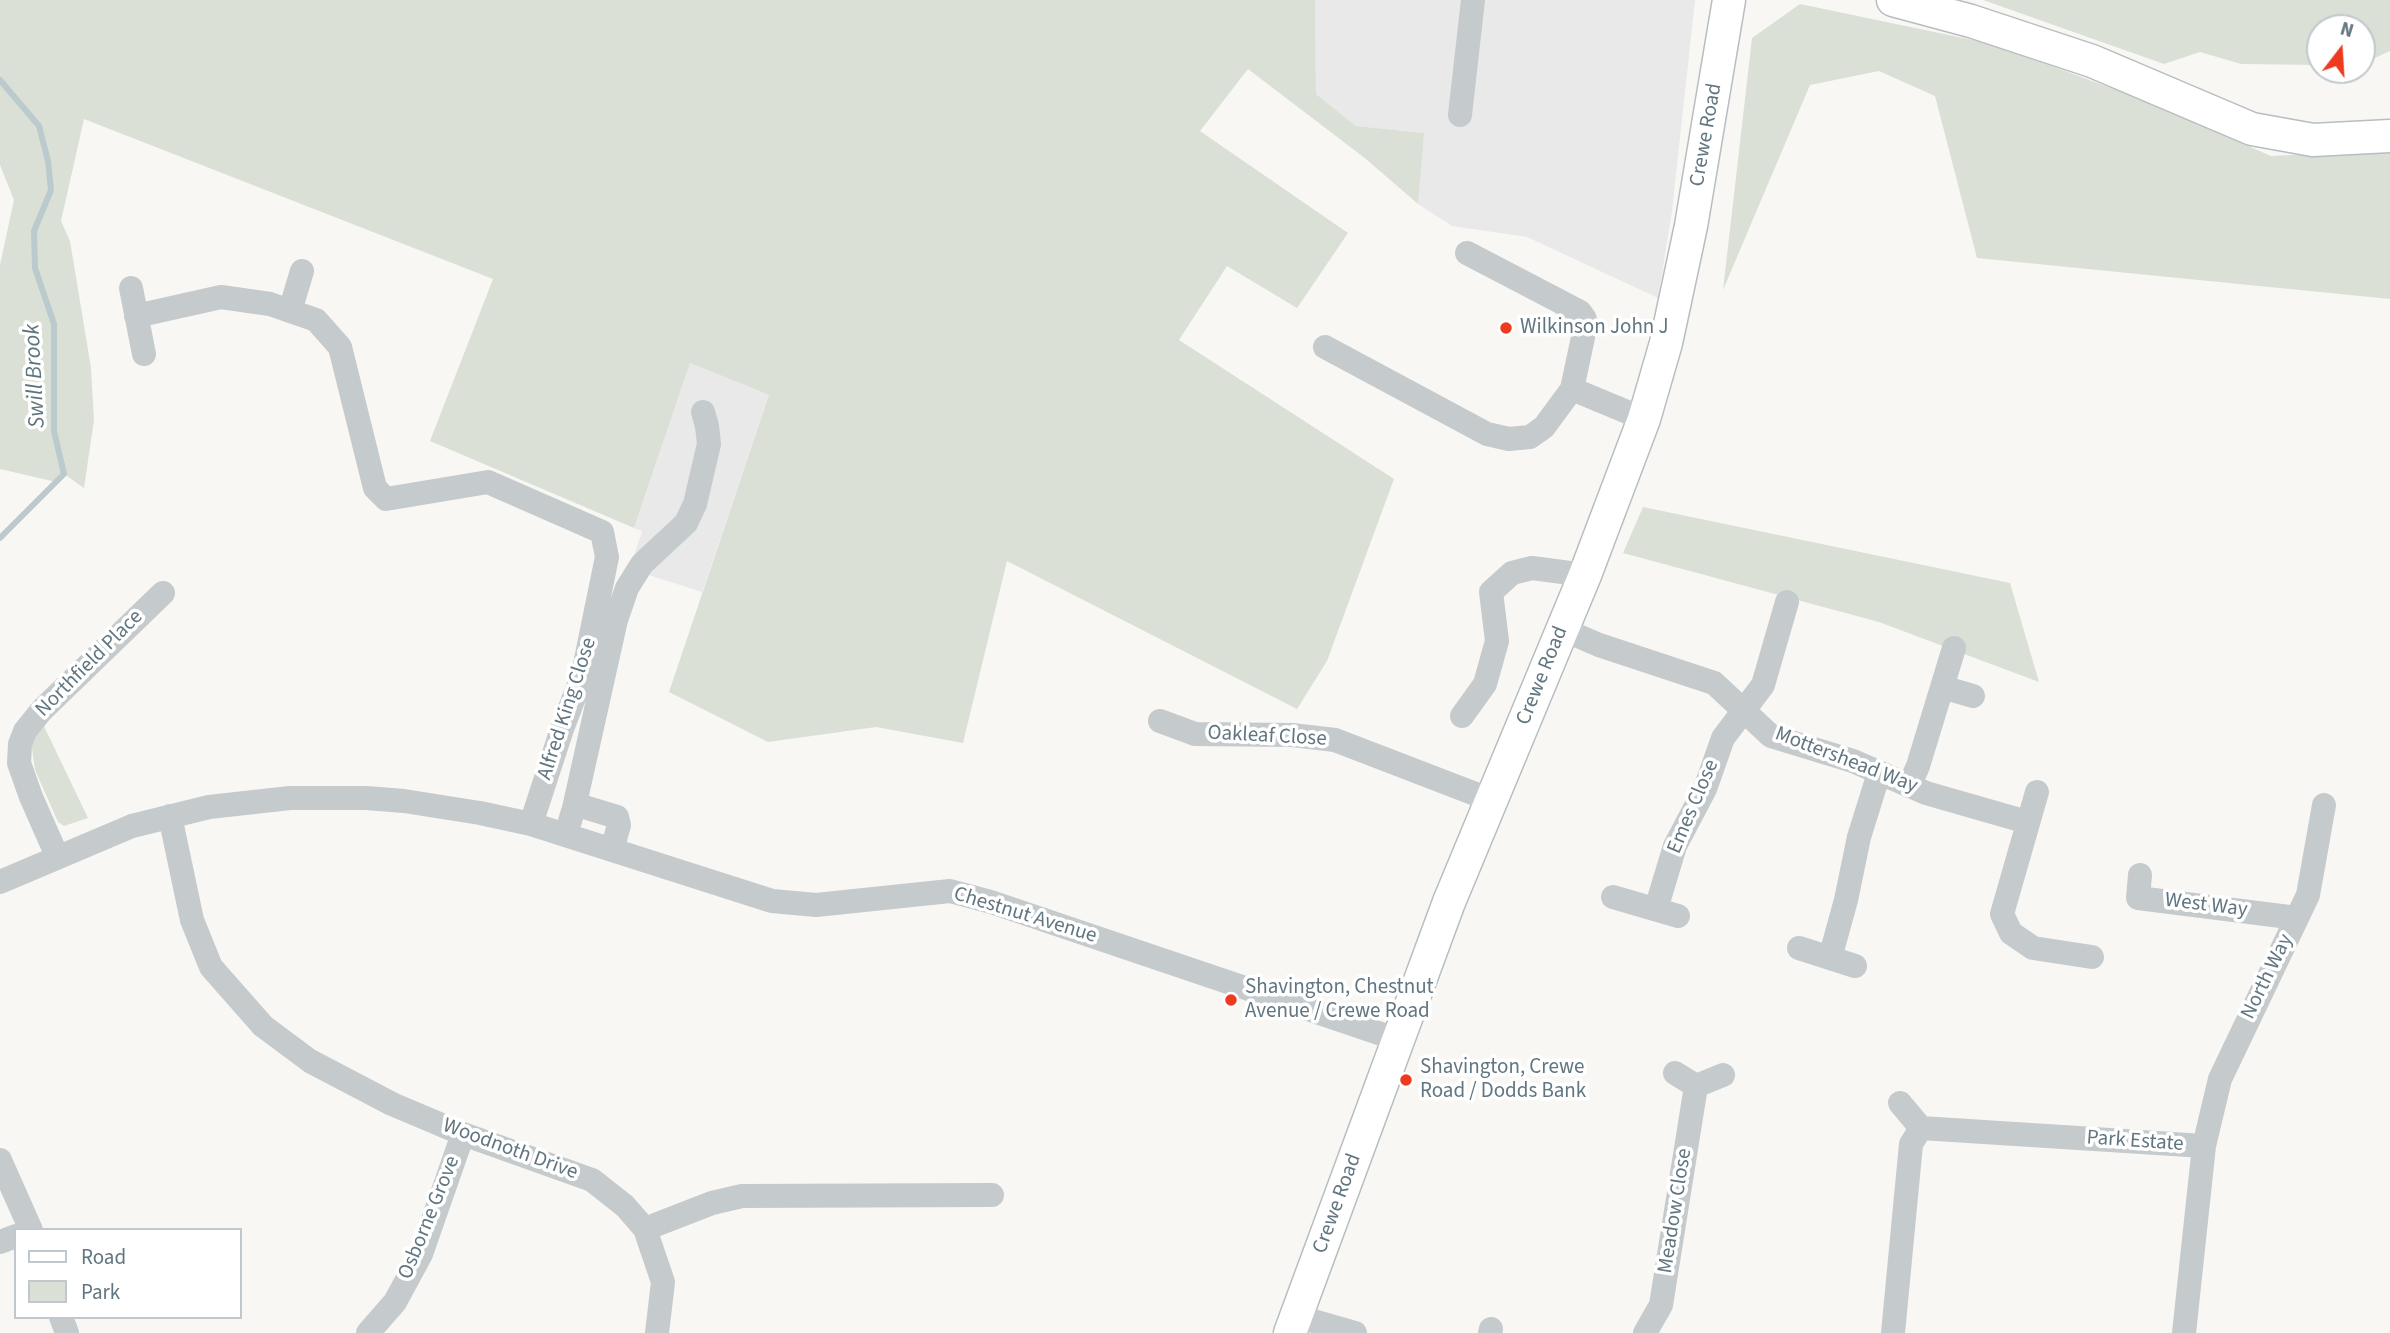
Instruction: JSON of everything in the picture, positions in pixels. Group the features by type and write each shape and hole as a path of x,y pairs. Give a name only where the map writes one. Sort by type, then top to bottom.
{"main road":[{"name":"Crewe Road","path":"1293,1325 1449,902 1585,575 1644,419 1666,344 1691,226 1729,0"},
{"path":"1893,0 1971,21 2092,61 2252,129 2313,140 2390,136"}],"street":[{"path":"1460,115 1473,0"},
{"path":"1325,346 1488,434 1509,439 1530,437 1544,428 1572,389 1585,328 1584,319 1580,312 1467,253"},
{"path":"290,311 302,271"},
{"path":"131,288 144,354"},
{"name":"Alfred King Close","path":"136,316 221,297 270,304 316,320 340,347 374,488 386,499 488,482 602,532 607,557 583,674 531,824"},
{"path":"1572,389 1644,419"},
{"path":"565,835 574,808 616,620 627,588 642,564 686,523 695,504 709,443 703,412"},
{"path":"1462,716 1485,684 1497,641 1491,592 1512,573 1532,568 1585,575"},
{"name":"Northfield Place","path":"57,856 19,763 20,744 25,731 42,710 163,593"},
{"name":"Emes Close","path":"1613,897 1667,913 1675,846 1705,789 1723,738 1763,684 1787,602"},
{"name":"Mottershead Way","path":"1562,629 1598,645 1714,683 1771,736 1853,761 1909,786 2027,822"},
{"path":"1909,786 1918,766 1954,648"},
{"path":"1942,687 1973,696"},
{"name":"Oakleaf Close","path":"1160,721 1195,734 1292,736 1335,740 1491,800"},
{"path":"1830,958 1846,900 1858,837 1879,773"},
{"path":"2037,792 2002,914 2011,933 2033,948 2092,957"},
{"name":"Chestnut Avenue","path":"0,882 132,826 170,816 247,801 331,797 404,801 531,824 772,901 816,905 934,892 959,893 1399,1040"},
{"name":"North Way","path":"2204,1146 2220,1079 2308,895 2324,805"},
{"path":"574,808 581,806 617,817 618,825 612,850"},
{"name":"Woodnoth Drive","path":"170,816 192,920 211,967 263,1026 322,1067 391,1104 463,1134 592,1180 625,1206 645,1229"},
{"name":"West Way","path":"2140,875 2138,898 2297,918"},
{"path":"1799,948 1855,966"},
{"path":"1675,1073 1696,1086 1723,1075"},
{"name":"Meadow Close","path":"1645,1333 1661,1305 1696,1086"},
{"path":"1893,1333 1911,1144 1921,1128 1900,1103"},
{"name":"Park Estate","path":"1921,1128 2204,1146 2184,1333"},
{"name":"Osborne Grove","path":"368,1333 395,1302 421,1254 463,1134"},
{"path":"0,1160 29,1228"},
{"path":"657,1333 663,1282 645,1229 712,1203 742,1196 992,1195"},
{"path":"1293,1325 1355,1333"}],"shaded area":[{"path":"1315,0 1695,0 1672,211 1658,298 1527,237 1452,226 1418,204 1423,133 1356,126 1316,94"},
{"path":"690,363 769,395 702,592 630,569 642,531 634,528"}],"green space":[{"path":"0,0 1315,0 1316,94 1356,126 1424,133 1418,204 1366,159 1248,69 1200,131 1348,233 1297,308 1227,266 1179,340 1394,479 1327,661 1297,709 1007,561 963,743 876,727 768,742 669,692 769,395 690,363 634,528 430,441 493,279 84,119 61,221 70,241 91,368 94,420 84,488 64,474 56,482 0,469 0,265 14,200 0,165"},
{"path":"1983,0 2390,0 2390,51 2376,58 2376,14 2306,14 2306,65 2241,64 2200,52 2164,64"},
{"path":"1800,4 1992,44 2138,98 2271,156 2390,150 2390,299 1977,258 1935,96 1879,71 1810,85 1723,290 1752,38"},
{"path":"1643,507 2010,583 2039,682 1879,622 1623,553"},
{"path":"42,722 88,818 64,826 58,822 35,770 31,741"}],"waterway":[{"name":"Swill Brook","path":"0,80 39,126 48,161 51,190 34,231 35,268 54,324 54,431 64,474 0,538"}],"place":[{"name":"Wilkinson John J","path":"1506,328"},
{"name":"Shavington, Chestnut Avenue / Crewe Road","path":"1231,1000"},
{"name":"Shavington, Crewe Road / Dodds Bank","path":"1406,1080"}]}
